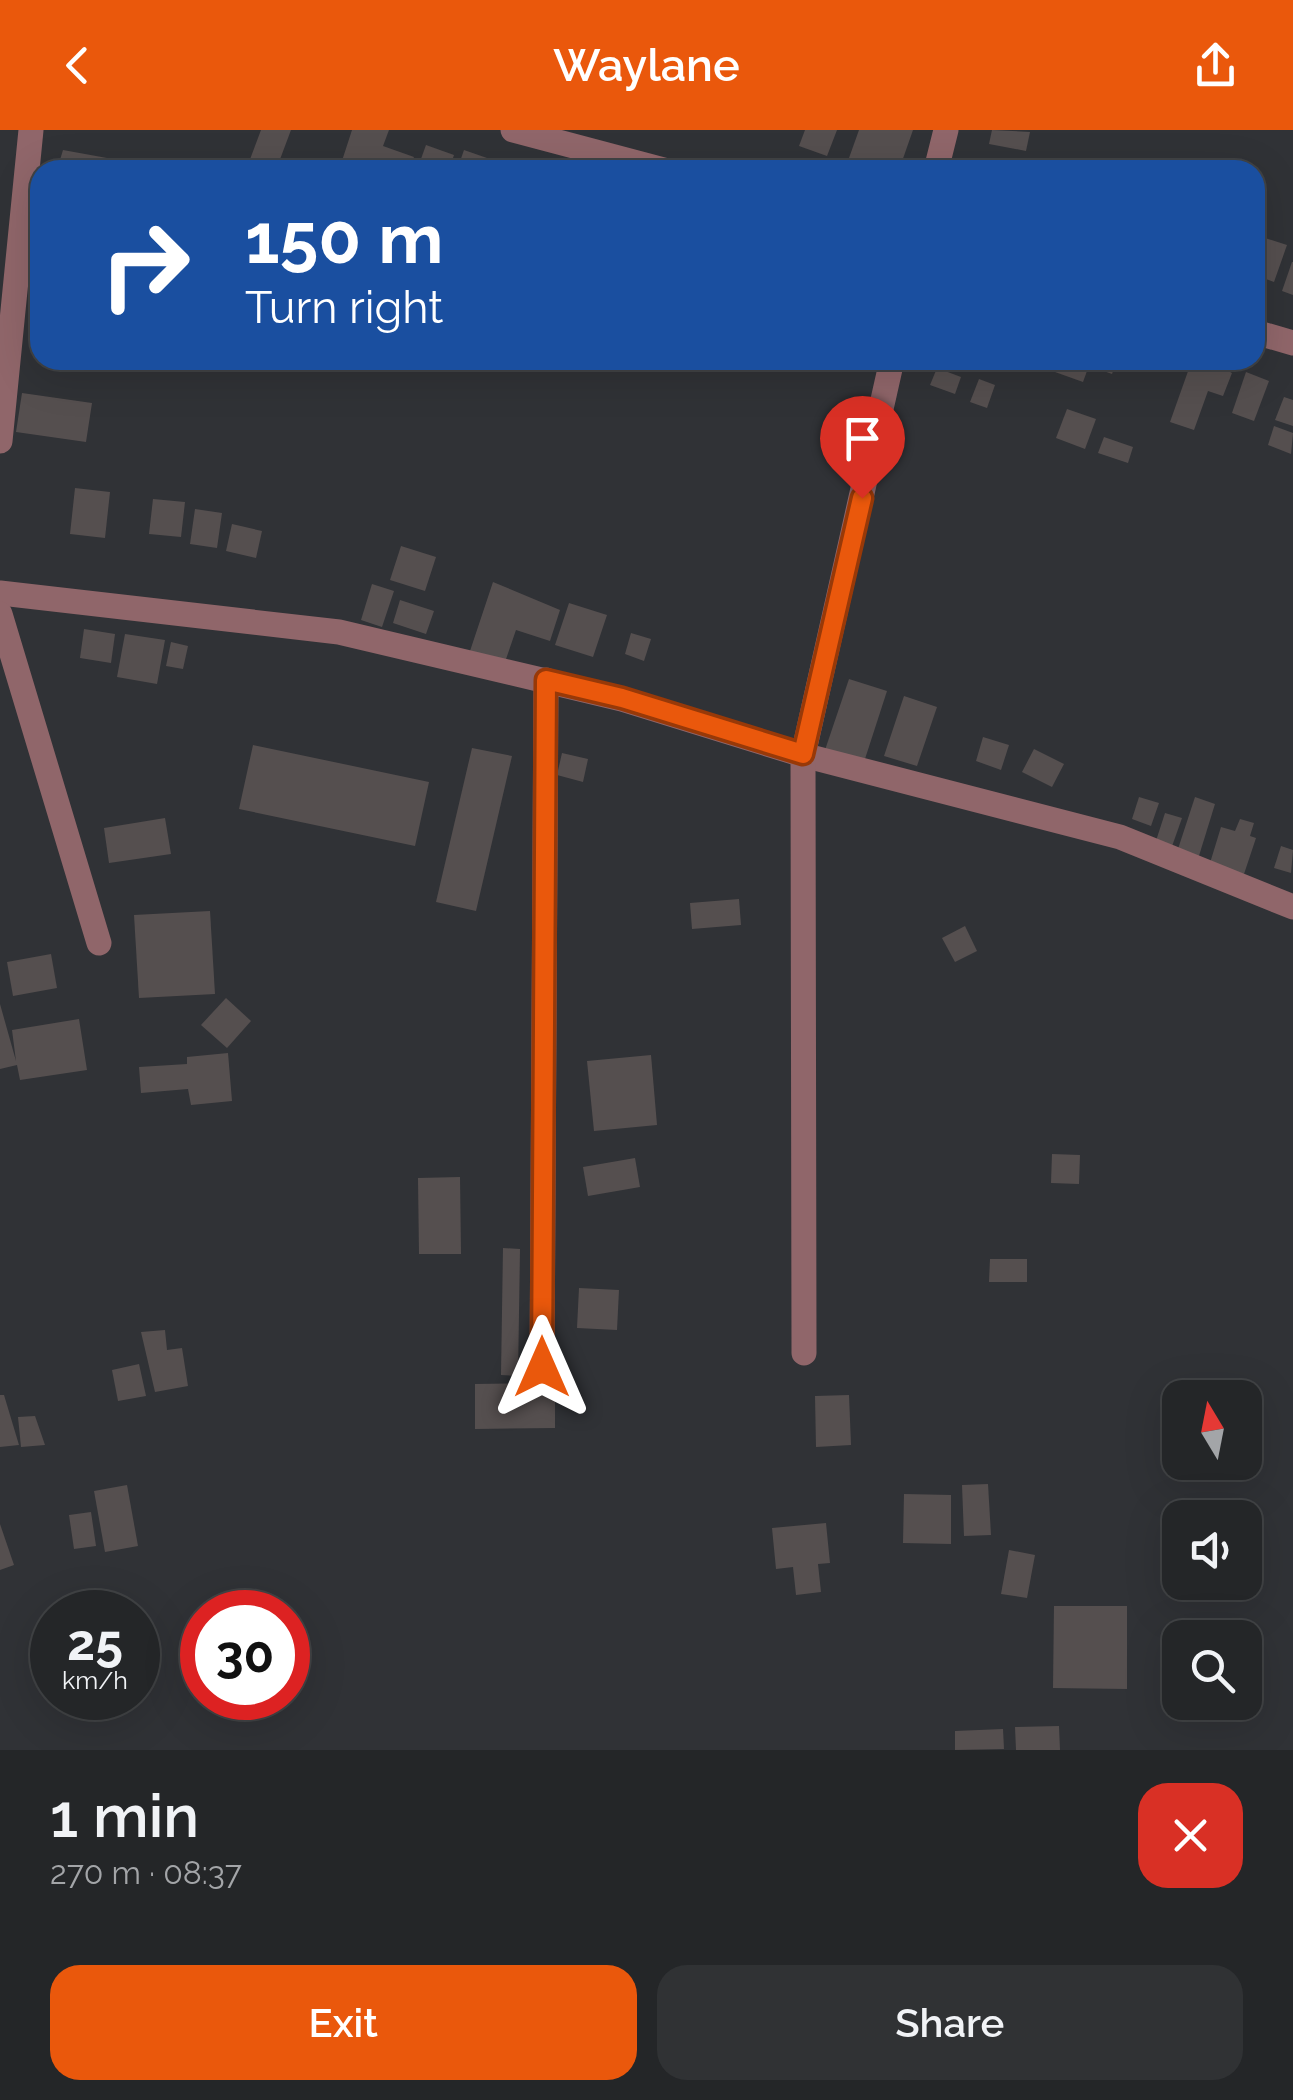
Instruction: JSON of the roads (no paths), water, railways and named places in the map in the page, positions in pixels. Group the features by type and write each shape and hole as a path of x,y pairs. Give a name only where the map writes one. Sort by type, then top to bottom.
{"street":[{"path":"0,441 13,183 31,130"},
{"path":"514,130 626,160"},
{"path":"938,160 946,130"},
{"path":"1265,335 1293,343"},
{"path":"804,1353 803,754 890,370"},
{"path":"0,593 339,632 622,698 803,754 1120,837 1293,907"},
{"path":"0,614 99,944"},
{"path":"542,1367 546,680"}]}
